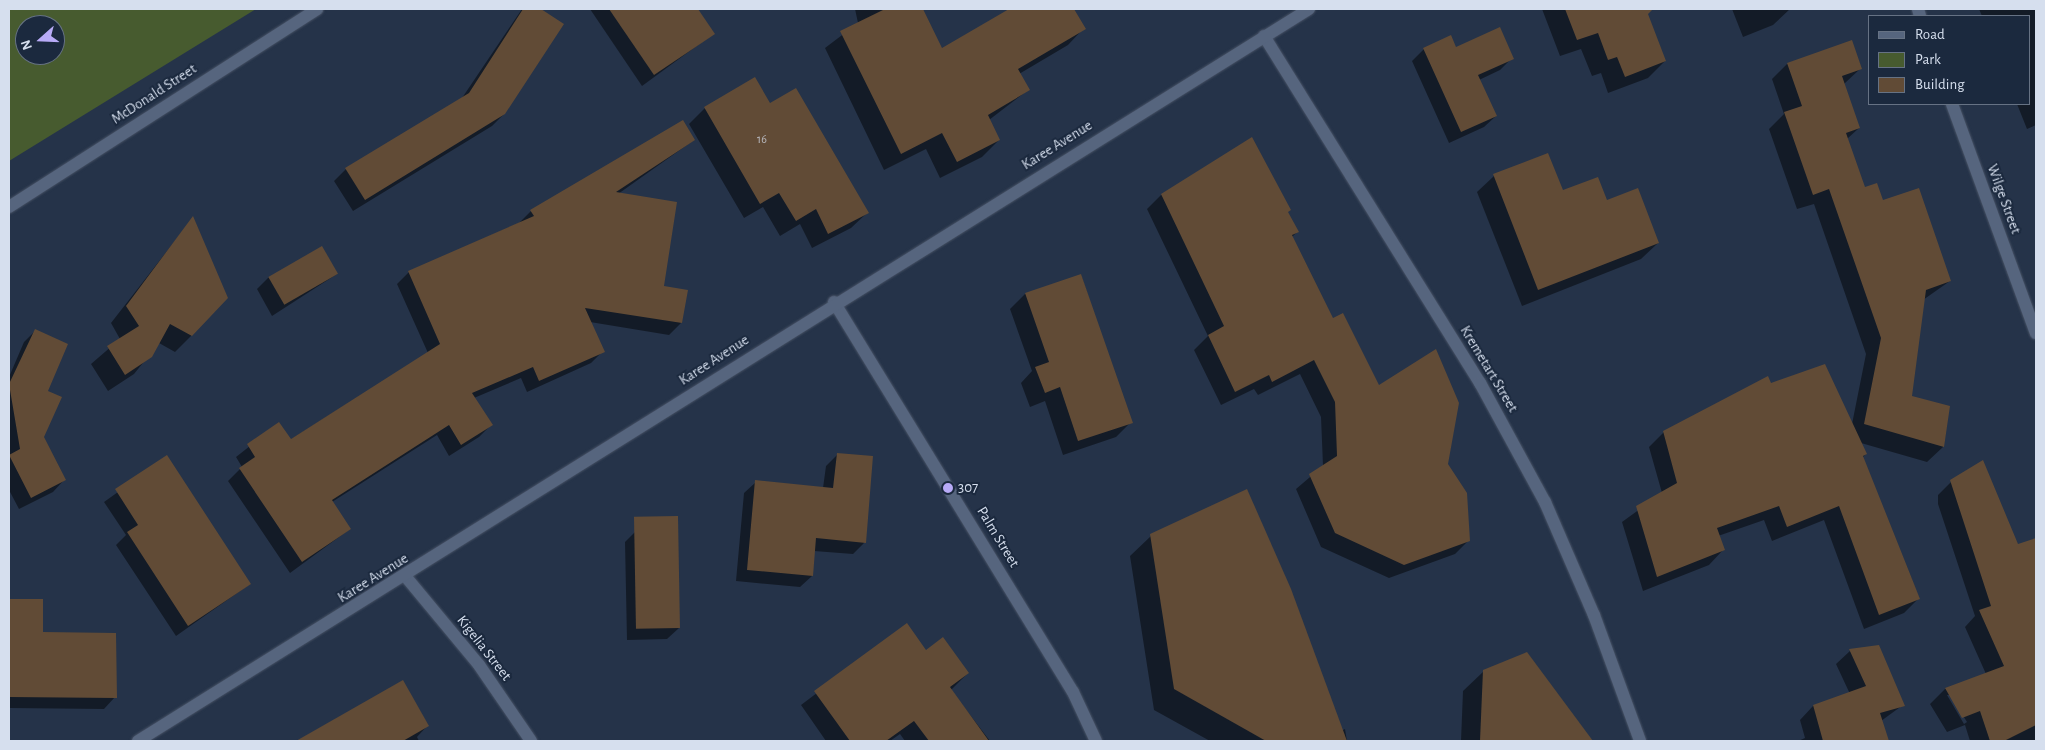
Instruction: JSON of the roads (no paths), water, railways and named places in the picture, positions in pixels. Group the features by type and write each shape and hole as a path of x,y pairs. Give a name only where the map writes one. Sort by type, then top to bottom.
{"street":[{"name":"McDonald Street","path":"9,207 317,9"},
{"name":"Karee Avenue","path":"138,741 406,578 834,302 1309,9"},
{"name":"Kremetart Street","path":"1264,36 1480,383 1545,502 1640,741"},
{"name":"Wilge Street","path":"1952,105 2036,333"},
{"name":"Palm Street","path":"834,302 1073,692 1096,741"},
{"name":"Kigelia Street","path":"406,578 479,665 531,741"}],"place":[{"name":"307","path":"948,488"}]}
